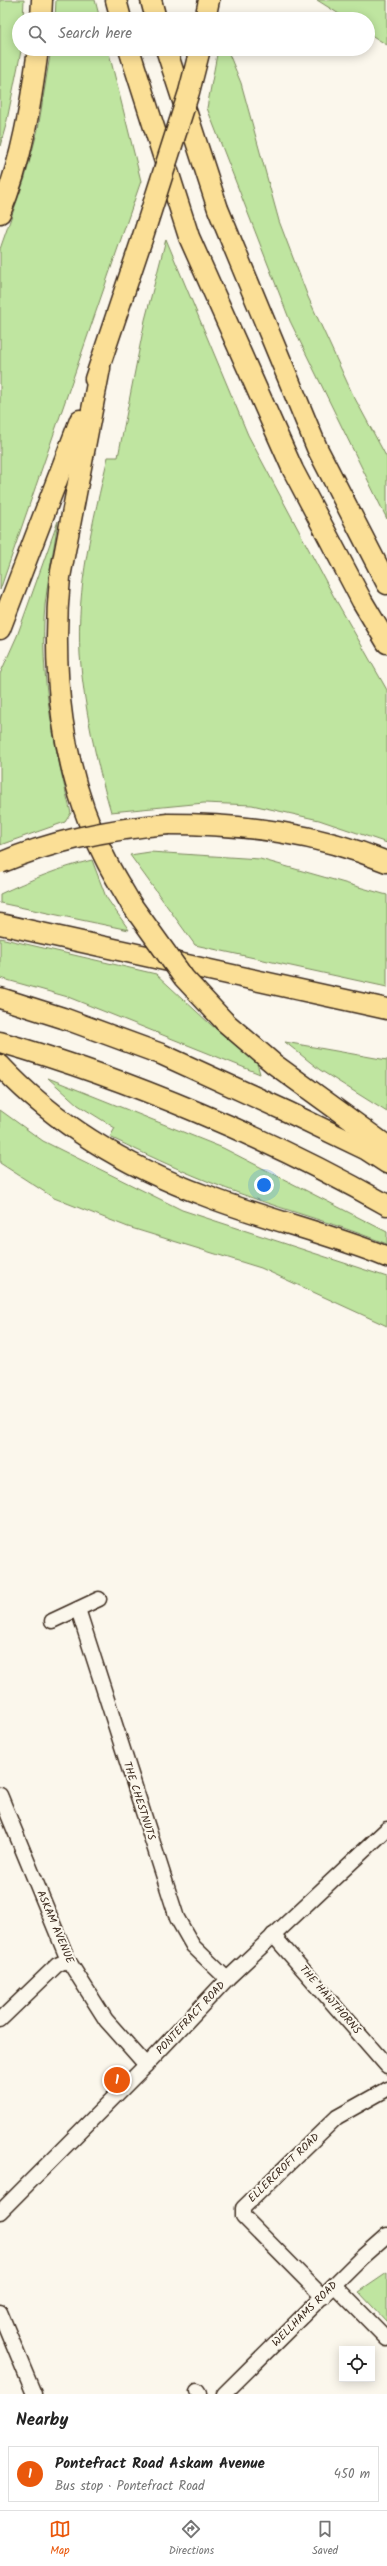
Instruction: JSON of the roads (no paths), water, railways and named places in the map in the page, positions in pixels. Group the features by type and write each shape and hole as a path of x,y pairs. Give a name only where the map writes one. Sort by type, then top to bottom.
{"highway":[{"path":"41,12 42,0"},
{"path":"116,0 119,12"},
{"path":"151,0 154,12"},
{"path":"207,12 208,0"},
{"path":"0,213 20,147 33,88 37,56"},
{"path":"131,56 188,237 293,470 362,601 387,643"},
{"path":"168,56 218,209 317,448 387,584"},
{"path":"0,628 100,368 189,92 198,56"},
{"path":"100,368 60,577 57,610 58,676 65,734 82,803 104,856 131,904 184,978 225,1022 274,1064 387,1146"},
{"path":"0,863 76,838 106,831 168,824 219,824 268,829 318,838 387,862"},
{"path":"0,924 387,1008"},
{"path":"0,998 63,1018 161,1054 367,1150 387,1163"},
{"path":"0,1042 102,1076 193,1112 332,1176 387,1205"},
{"path":"1,1066 64,1120 97,1143 139,1167 207,1197 387,1257"}],"street":[{"path":"52,1621 99,1599"},
{"name":"THE CHESTNUTS","path":"78,1609 177,1918 193,1946 227,1979"},
{"name":"ASKAM AVENUE","path":"0,1795 68,1960 106,2020 146,2065"},
{"name":"PONTEFRACT ROAD","path":"0,2212 146,2065 227,1979 387,1829"},
{"name":"THE HAWTHORNS","path":"273,1935 387,2066"},
{"path":"0,2020 57,1965 68,1960"},
{"name":"ELLERCROFT ROAD","path":"323,2297 243,2216 243,2208 337,2117 387,2090"},
{"name":"WELLHAMS ROAD","path":"224,2394 362,2257 387,2236"},
{"path":"334,2286 387,2339"},
{"path":"0,2312 34,2394"}],"place":[{"name":"Pontefract Road Askam Avenue","path":"117,2080"}]}
